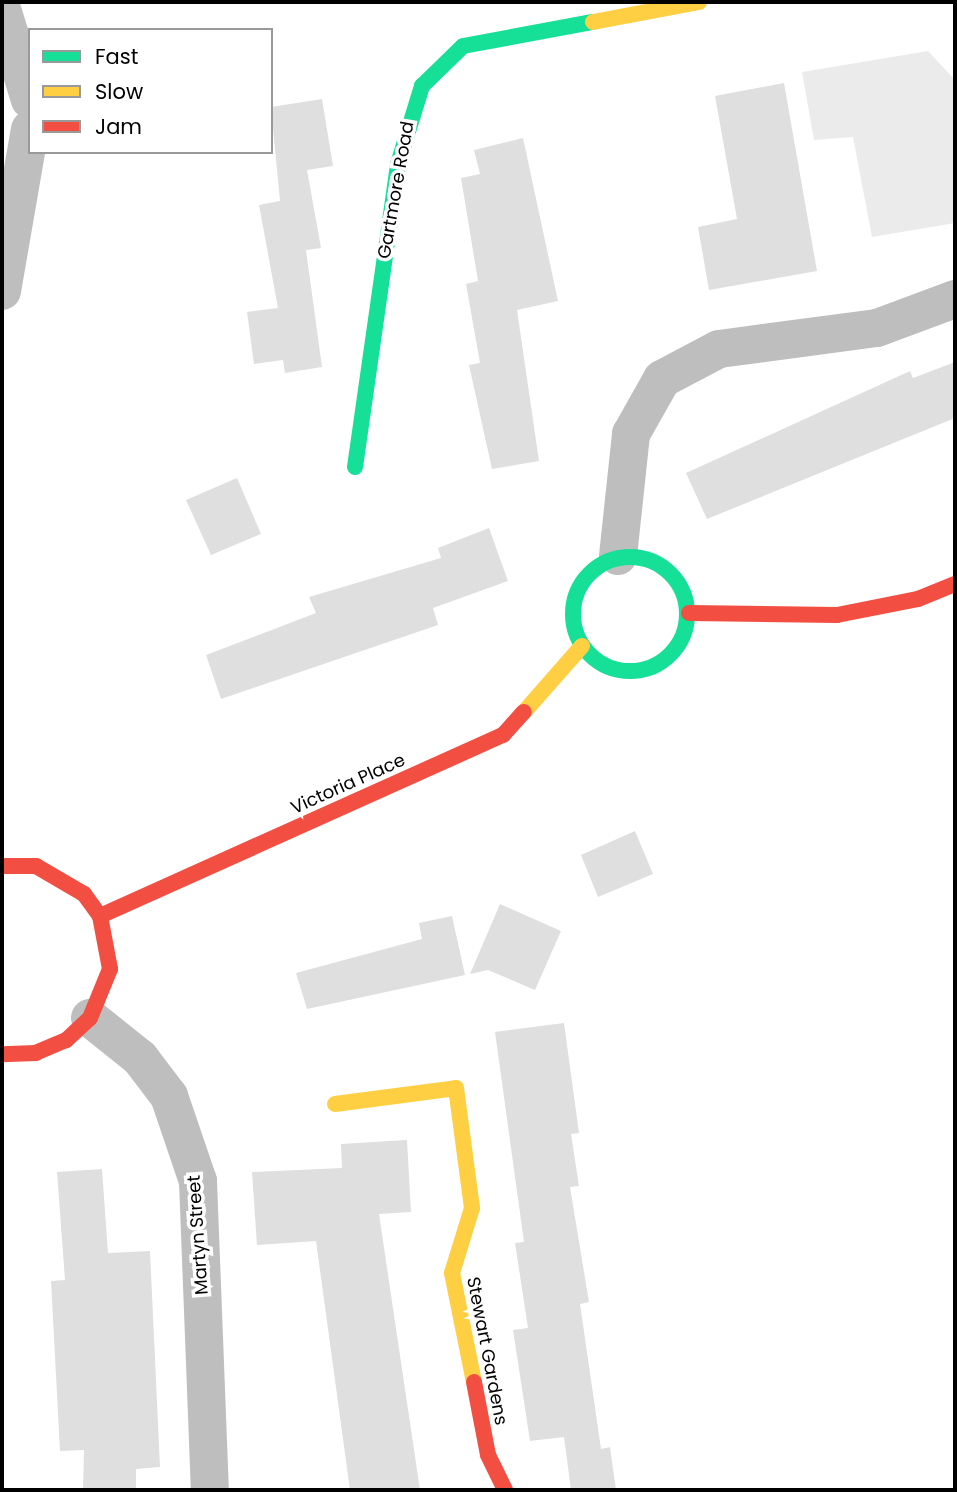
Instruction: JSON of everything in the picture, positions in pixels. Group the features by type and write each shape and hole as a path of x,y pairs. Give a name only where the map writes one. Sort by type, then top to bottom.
{"street":[{"name":"Gartmore Road","path":"355,467 398,164 422,86 463,46 699,2"},
{"path":"2,9 28,94"},
{"path":"2,291 28,141"},
{"path":"618,556 631,434 662,379 719,349 877,328 955,299"},
{"path":"618,556 661,564 681,584 689,614 674,652 652,667 617,672 582,646 574,627 574,597 587,574 618,556"},
{"path":"689,614 836,615 918,599 955,583"},
{"name":"Victoria Place","path":"100,916 503,735 582,646"},
{"path":"2,866 36,866 62,877 100,916 110,969 90,1018 46,1048 2,1055"},
{"name":"Martyn Street","path":"90,1018 140,1058 169,1096 198,1181 210,1490"},
{"name":"Stewart Gardens","path":"335,1104 456,1088 472,1208 452,1273 488,1455 505,1490"}],"shaded area":[{"path":"928,51 955,80 955,223 872,237 853,137 814,140 802,72"}],"building":[{"path":"784,83 817,271 709,290 698,227 737,219 715,96"},
{"path":"322,99 333,166 307,170 321,248 306,250 322,367 285,373 283,360 254,364 247,312 278,308 259,205 280,201 273,107"},
{"path":"523,138 558,301 517,310 539,461 492,469 469,365 480,363 466,284 478,281 461,178 480,174 474,150"},
{"path":"955,362 955,418 707,519 686,473 910,371 913,378"},
{"path":"237,478 261,534 211,555 186,500"},
{"path":"489,528 508,581 433,608 438,625 221,699 206,655 316,613 309,597 441,558 438,548"},
{"path":"635,831 653,874 598,897 581,855"},
{"path":"500,904 561,931 535,990 488,970 470,974"},
{"path":"452,916 465,975 307,1009 296,973 422,939 419,923"},
{"path":"564,1023 579,1133 571,1134 579,1186 570,1187 589,1302 580,1304 601,1449 610,1447 616,1490 571,1490 564,1437 530,1441 513,1330 528,1328 515,1243 524,1242 495,1032"},
{"path":"407,1140 411,1212 379,1214 420,1490 350,1490 316,1241 257,1245 252,1172 342,1168 341,1144"},
{"path":"102,1169 108,1253 150,1251 160,1467 136,1469 136,1490 83,1490 84,1450 60,1451 51,1281 65,1280 57,1172"}],"traffic: fast":[{"path":"355,467 398,164 422,86 463,46 593,22"},
{"path":"630,557 652,561 671,573 683,592 687,614 683,636 671,655 652,667 630,671 608,667 589,655 577,636 573,614 577,592 589,573 608,561 630,557"}],"traffic: slow":[{"path":"593,22 699,2"},
{"path":"524,712 582,646"},
{"path":"335,1104 456,1088 472,1208 452,1273 474,1382"}],"traffic: jam":[{"path":"689,613 837,615 918,599 955,584"},
{"path":"100,916 503,735 524,712"},
{"path":"2,866 36,866 84,894 100,916 110,969 90,1018 66,1040 36,1053 2,1054"},
{"path":"474,1382 488,1455 505,1490"}]}
